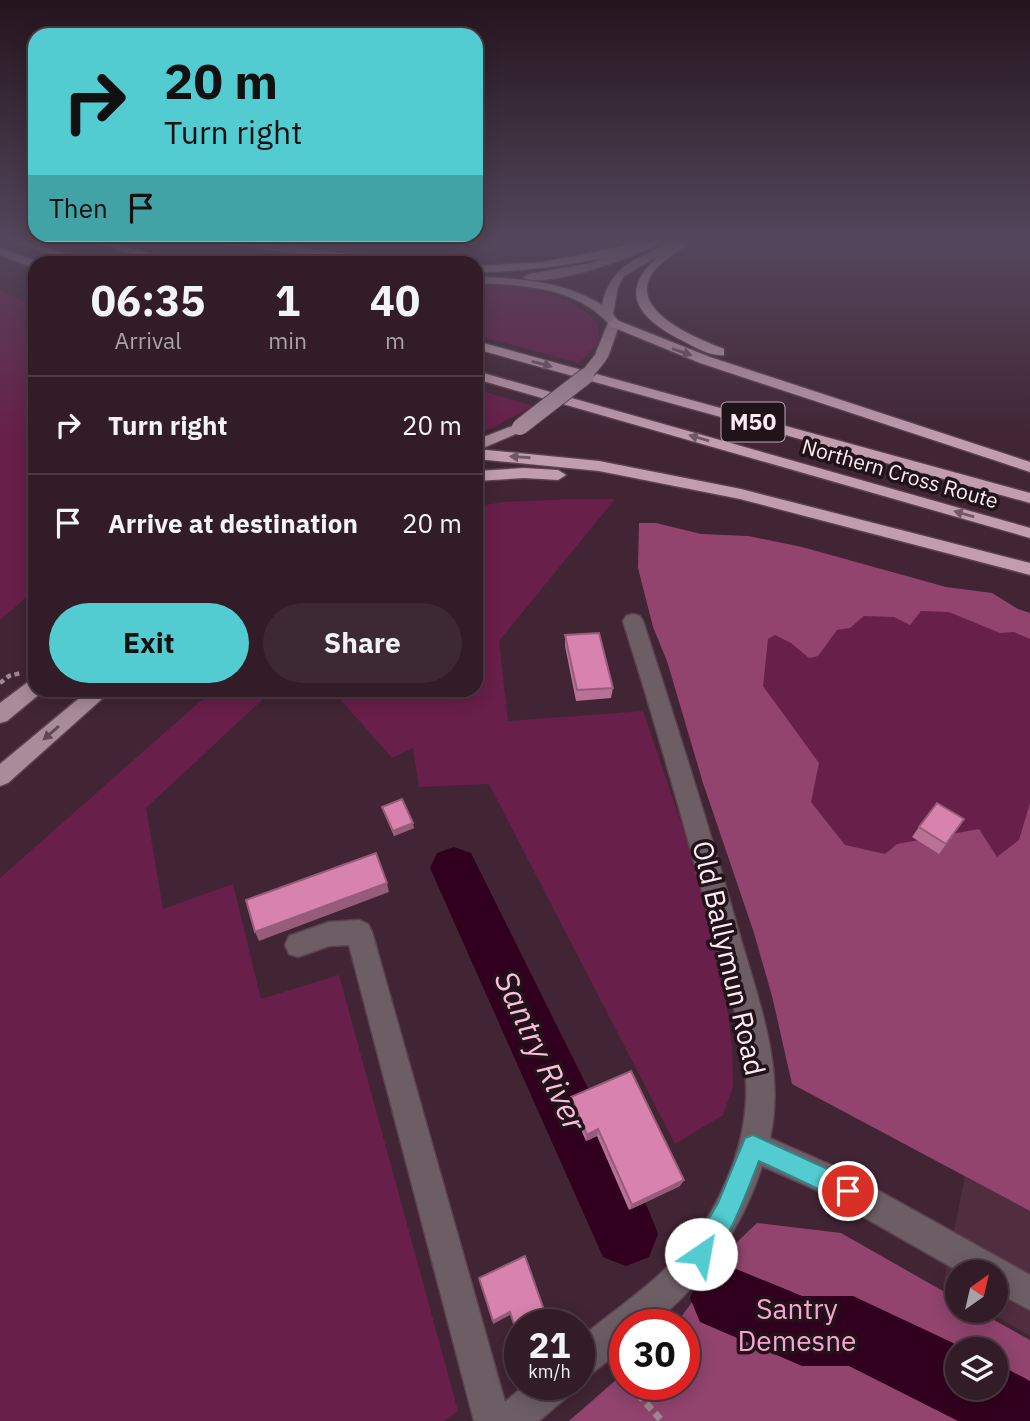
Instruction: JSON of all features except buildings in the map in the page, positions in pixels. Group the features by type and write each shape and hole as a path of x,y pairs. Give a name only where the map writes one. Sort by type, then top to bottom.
{"highway":[{"path":"646,306 659,322 712,349 949,442"},
{"path":"610,318 672,349 1030,467"},
{"name":"Northern Cross Route","path":"483,347 1030,498"},
{"name":"Northern Cross Route","path":"483,377 1030,533"},
{"path":"483,455 599,466 741,495 1030,569"},
{"path":"483,476 547,474 684,491 870,528"}],"main road":[{"path":"591,306 610,318"},
{"path":"483,443 520,427 580,383 601,357 611,306"},
{"path":"0,715 28,693"},
{"path":"0,777 94,697"}],"street":[{"name":"Old Ballymun Road","path":"595,1349 660,1296 701,1254 727,1212 758,1134 761,1098 752,1036 683,772 633,621"},
{"path":"298,945 329,934 359,932 492,1421"},
{"path":"753,1146 827,1179 971,1260"},
{"path":"1008,1281 1030,1293"},
{"path":"511,1421 535,1400"}],"path":[{"path":"643,1400 662,1421"}],"shaded area":[{"path":"0,306 28,306 28,596 0,620"},
{"path":"483,306 576,306 598,323 599,343 579,363 483,337"},
{"path":"483,391 533,406 483,431"},
{"path":"615,499 499,641 508,721 643,711 700,878 719,948 732,1045 733,1087 723,1115 675,1144 489,784 419,787 413,748 392,758 338,697 483,697 483,505"},
{"path":"928,592 1030,626 1030,835 1007,874 823,867 724,663 762,635"},
{"path":"205,697 265,697 146,808 163,909 233,884 261,999 339,975 458,1411 444,1421 0,1421 0,878"},
{"path":"965,1176 1030,1211 1030,1336 1008,1323 1008,1260 948,1260"}],"green space":[{"path":"639,523 656,523 701,534 748,536 802,547 946,587 992,593 1030,613 1030,639 1014,632 1000,633 949,612 921,611 910,625 894,617 864,616 850,628 837,630 818,656 809,658 791,643 775,635 768,639 763,686 819,763 811,802 845,845 885,854 897,844 979,829 997,857 1019,840 1030,803 1030,1211 792,1084 754,933 703,783 667,661 653,627 638,568"},
{"name":"Santry Demesne","path":"757,1223 841,1233 945,1292 945,1323 1000,1323 1030,1340 1030,1421 569,1421 609,1386 609,1400 700,1400 700,1309 687,1309 737,1242"}],"waterway":[{"name":"Santry River","path":"454,868 626,1234"},
{"name":"Santry River","path":"724,1298 802,1331 853,1331 945,1376"},
{"name":"Santry River","path":"992,1400 1030,1420"}],"route":[{"path":"701,1254 727,1212 753,1146 848,1191"}]}
